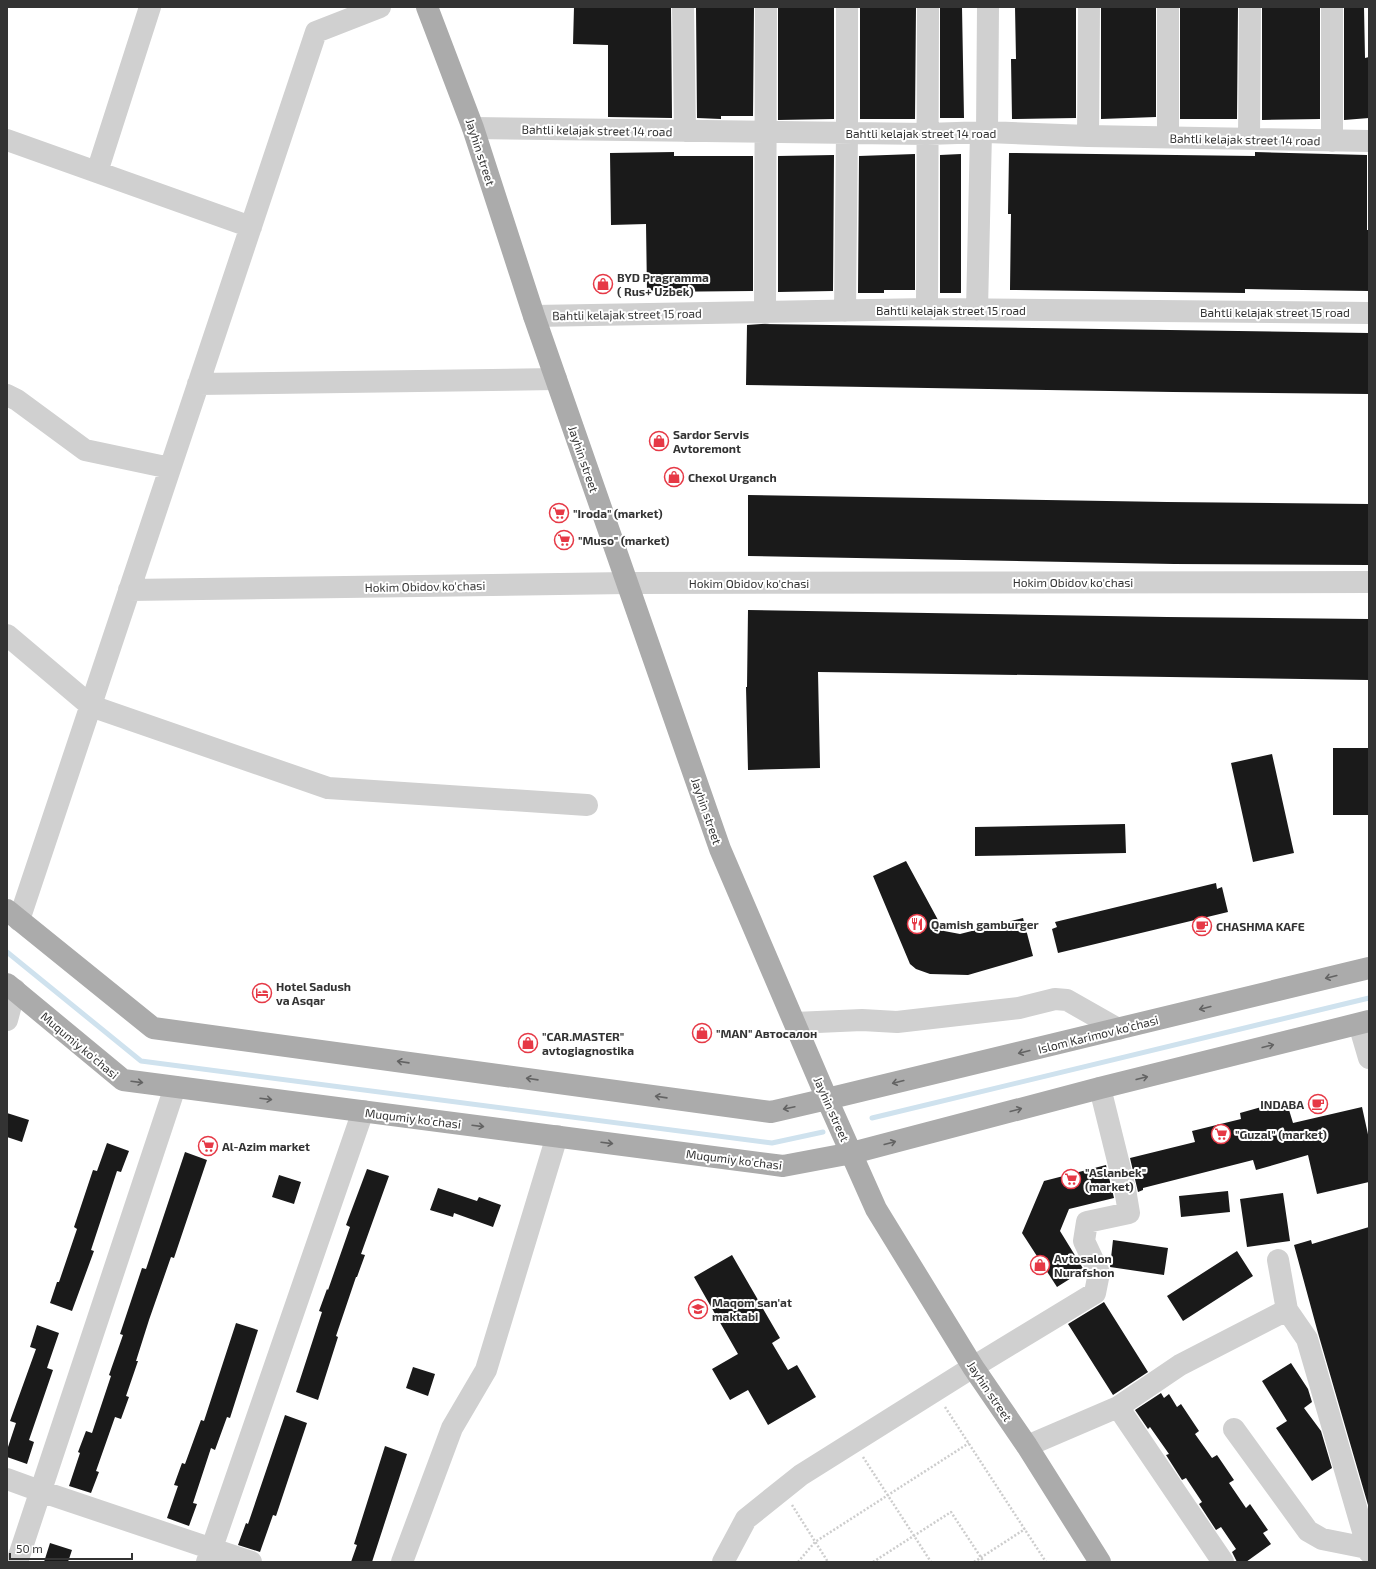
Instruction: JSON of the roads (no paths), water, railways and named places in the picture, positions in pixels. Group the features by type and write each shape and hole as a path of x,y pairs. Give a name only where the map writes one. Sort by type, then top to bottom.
{"main road":[{"name":"Jayhin street","path":"427,7 474,128 534,316 720,849 827,1099 876,1209 973,1367 1026,1446 1100,1562"},
{"path":"13,915 153,1028 771,1112 827,1099"},
{"name":"Islom Karimov ko'chasi","path":"827,1099 1369,968"},
{"name":"Muqumiy ko'chasi","path":"11,987 123,1080 783,1166 852,1153"},
{"path":"852,1153 1100,1088 1364,1022"}],"street":[{"path":"97,172 150,7"},
{"path":"13,915 90,706 316,32 380,7"},
{"path":"683,7 685,131"},
{"path":"765,313 766,7"},
{"path":"845,311 847,7"},
{"path":"927,309 928,7"},
{"path":"977,310 988,7"},
{"path":"1088,136 1089,7"},
{"path":"1168,7 1168,137"},
{"path":"1249,138 1250,7"},
{"path":"1332,7 1332,141"},
{"name":"Bahtli kelajak street 14 road","path":"474,128 927,134 984,132 1088,136 1369,141"},
{"path":"7,140 251,227"},
{"name":"Bahtli kelajak street 15 road","path":"534,316 927,309 1369,313"},
{"path":"198,384 556,379"},
{"path":"7,395 17,400 86,450 170,468"},
{"name":"Hokim Obidov ko'chasi","path":"129,590 627,583 1369,582"},
{"path":"7,635 90,706 328,788 587,805"},
{"path":"7,1020 11,987"},
{"path":"795,1023 862,1020 897,1022 1019,1008 1055,999 1067,1000 1118,1029"},
{"path":"1364,1022 1369,1058"},
{"path":"17,1562 175,1087"},
{"path":"723,1562 746,1520 801,1475 973,1367 1095,1293 1099,1273 1084,1241 1087,1222 1129,1213 1125,1189 1100,1088"},
{"path":"209,1555 363,1111"},
{"path":"402,1562 452,1428 486,1370 557,1136"},
{"path":"1234,1429 1308,1532 1322,1539 1368,1550 1307,1339 1287,1310 1278,1260"},
{"path":"1026,1446 1118,1407 1180,1365 1287,1310"},
{"path":"1118,1407 1223,1562"},
{"path":"7,1479 209,1555 251,1562"}],"waterway":[{"path":"7,952 141,1061 772,1143 823,1132"},
{"path":"872,1118 1369,998"}],"place":[{"name":"BYD Pragramma ( Rus+ Uzbek)","path":"603,284"},
{"name":"Sardor Servis Avtoremont","path":"659,441"},
{"name":"Chexol Urganch","path":"674,477"},
{"name":"\"Iroda\" (market)","path":"559,513"},
{"name":"\"Muso\" (market)","path":"564,540"},
{"name":"Qamish gamburger","path":"917,924"},
{"name":"CHASHMA KAFE","path":"1202,926"},
{"name":"Hotel Sadush va Asqar","path":"262,993"},
{"name":"\"MAN\" Автосалон","path":"702,1033"},
{"name":"\"CAR.MASTER\" avtogiagnostika","path":"528,1043"},
{"name":"INDABA","path":"1318,1104"},
{"name":"\"Guzal\" (market)","path":"1221,1134"},
{"name":"Al-Azim market","path":"208,1146"},
{"name":"\"Aslanbek\" (market)","path":"1071,1179"},
{"name":"Avtosalon Nurafshon","path":"1040,1265"},
{"name":"Maqom san'at maktabi","path":"698,1309"}]}
